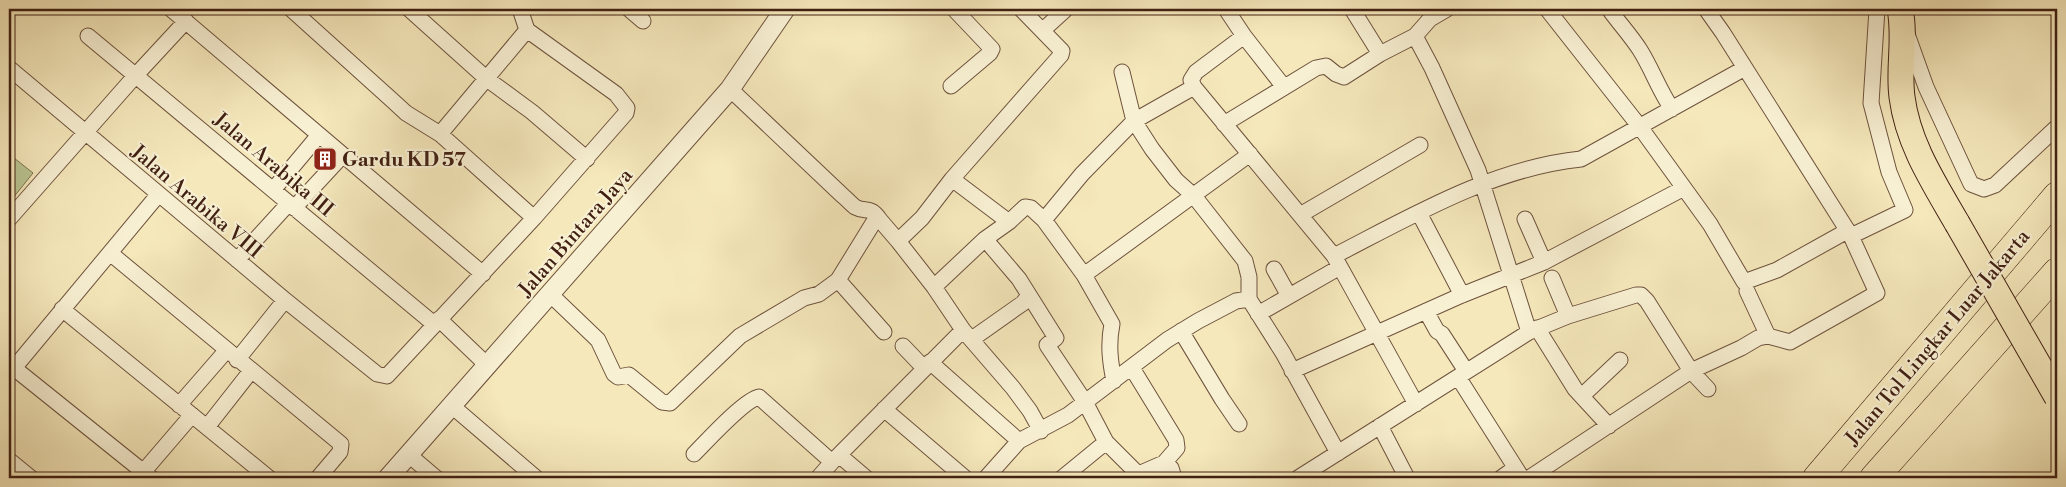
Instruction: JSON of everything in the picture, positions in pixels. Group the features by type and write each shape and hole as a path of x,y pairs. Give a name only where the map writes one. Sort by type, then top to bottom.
{"highway":[{"name":"Jalan Tol Lingkar Luar Jakarta","path":"1817,478 2057,196"},
{"path":"1874,478 2057,272"}],"main road":[{"path":"1902,15 1900,81 1905,114 1917,154 2057,397"}],"street":[{"path":"171,9 482,274"},
{"path":"291,9 399,107 440,134 534,218"},
{"path":"409,9 487,79 532,112 587,159"},
{"path":"436,321 534,218 626,113 627,108 616,94 526,30 520,9"},
{"path":"628,9 644,21"},
{"name":"Jalan Bintara Jaya","path":"388,478 730,89 785,9"},
{"path":"951,86 990,53 992,49 954,9"},
{"path":"898,241 922,218 952,179 1061,55 1062,51 1020,9"},
{"path":"1226,9 1244,36 1284,87"},
{"path":"1352,9 1380,54"},
{"path":"1224,124 1322,65 1344,77 1380,54 1415,36 1430,19 1447,9"},
{"path":"1547,9 1640,127 1710,224 1744,282 1777,270 1849,234 1905,210 1889,172 1871,103 1877,9"},
{"path":"1609,9 1638,48 1672,109"},
{"path":"1529,478 1691,371 1742,348 1758,338 1768,336 1790,342 1877,294 1849,234 1706,9"},
{"path":"1043,30 1065,10"},
{"path":"1902,15 1926,87 1971,184 1984,189 1995,185 2057,127"},
{"path":"9,219 136,74 186,21"},
{"path":"440,134 526,30"},
{"name":"Jalan Arabika III","path":"88,36 136,74 292,206 436,321 488,366"},
{"path":"1244,36 1196,72 1191,80 1194,87 1337,262 1416,404"},
{"path":"1415,36 1432,68 1478,170 1511,277 1533,330 1575,389 1609,426"},
{"name":"Jalan Arabika VIII","path":"9,68 284,300 377,374 387,376 436,321"},
{"path":"1258,314 1289,296 1337,262 1419,213 1482,184 1553,162 1581,159 1745,68"},
{"path":"1122,72 1134,121 1152,149 1176,180 1194,196 1245,260 1249,277 1249,298 1338,453"},
{"path":"1044,220 1082,174 1134,121 1194,87"},
{"path":"730,89 843,196 856,207 873,212 934,287 968,334 1013,388 1030,411 1041,431"},
{"path":"273,190 319,135"},
{"path":"1300,215 1420,145"},
{"path":"1084,275 1250,154"},
{"path":"237,260 343,155"},
{"path":"952,179 1009,222"},
{"path":"1292,371 1462,295 1511,277 1544,262 1684,188"},
{"path":"158,195 62,309 11,366 144,476 192,415"},
{"path":"934,287 985,239 1009,222 1024,206 1028,206 1044,220 1084,275 1112,324 1109,355 1114,381"},
{"path":"1419,213 1462,295"},
{"path":"1525,218 1544,262"},
{"path":"550,294 598,340 614,374 618,377 629,375 662,402 670,403 740,336 804,298 821,293 838,280 875,220 880,220"},
{"path":"985,239 1019,279 1056,338 1047,345 1085,402 1106,442 1135,475 1164,463 1177,448 1176,440 1132,368"},
{"path":"110,253 341,444 340,452 318,478"},
{"path":"1274,268 1289,296"},
{"path":"1552,278 1568,316"},
{"path":"838,280 884,332"},
{"path":"1747,291 1768,336"},
{"path":"1298,478 1533,330 1568,316 1636,294 1647,301 1691,371 1708,389"},
{"path":"818,478 835,458 927,365 968,334 1023,303 1029,295"},
{"path":"986,478 1019,441 1041,431 1085,402 1181,331 1236,301 1249,298"},
{"path":"179,405 232,355 284,300"},
{"path":"62,309 269,478"},
{"path":"1426,311 1437,331 1442,334 1462,374 1519,473 1501,478"},
{"path":"1181,331 1239,424"},
{"path":"902,346 1019,441"},
{"path":"1580,393 1585,393 1620,360"},
{"path":"207,427 251,371"},
{"path":"694,454 753,398 759,398 835,458 866,478"},
{"path":"452,406 531,477"},
{"path":"884,409 964,478"},
{"path":"1380,426 1407,478"},
{"path":"1062,478 1106,442"},
{"path":"408,455 436,478"},
{"path":"9,460 31,478"},
{"path":"1164,463 1171,468 1174,478"}],"green space":[{"path":"9,154 33,173 9,203"}],"place":[{"name":"Gardu KD 57","path":"325,159"}]}
